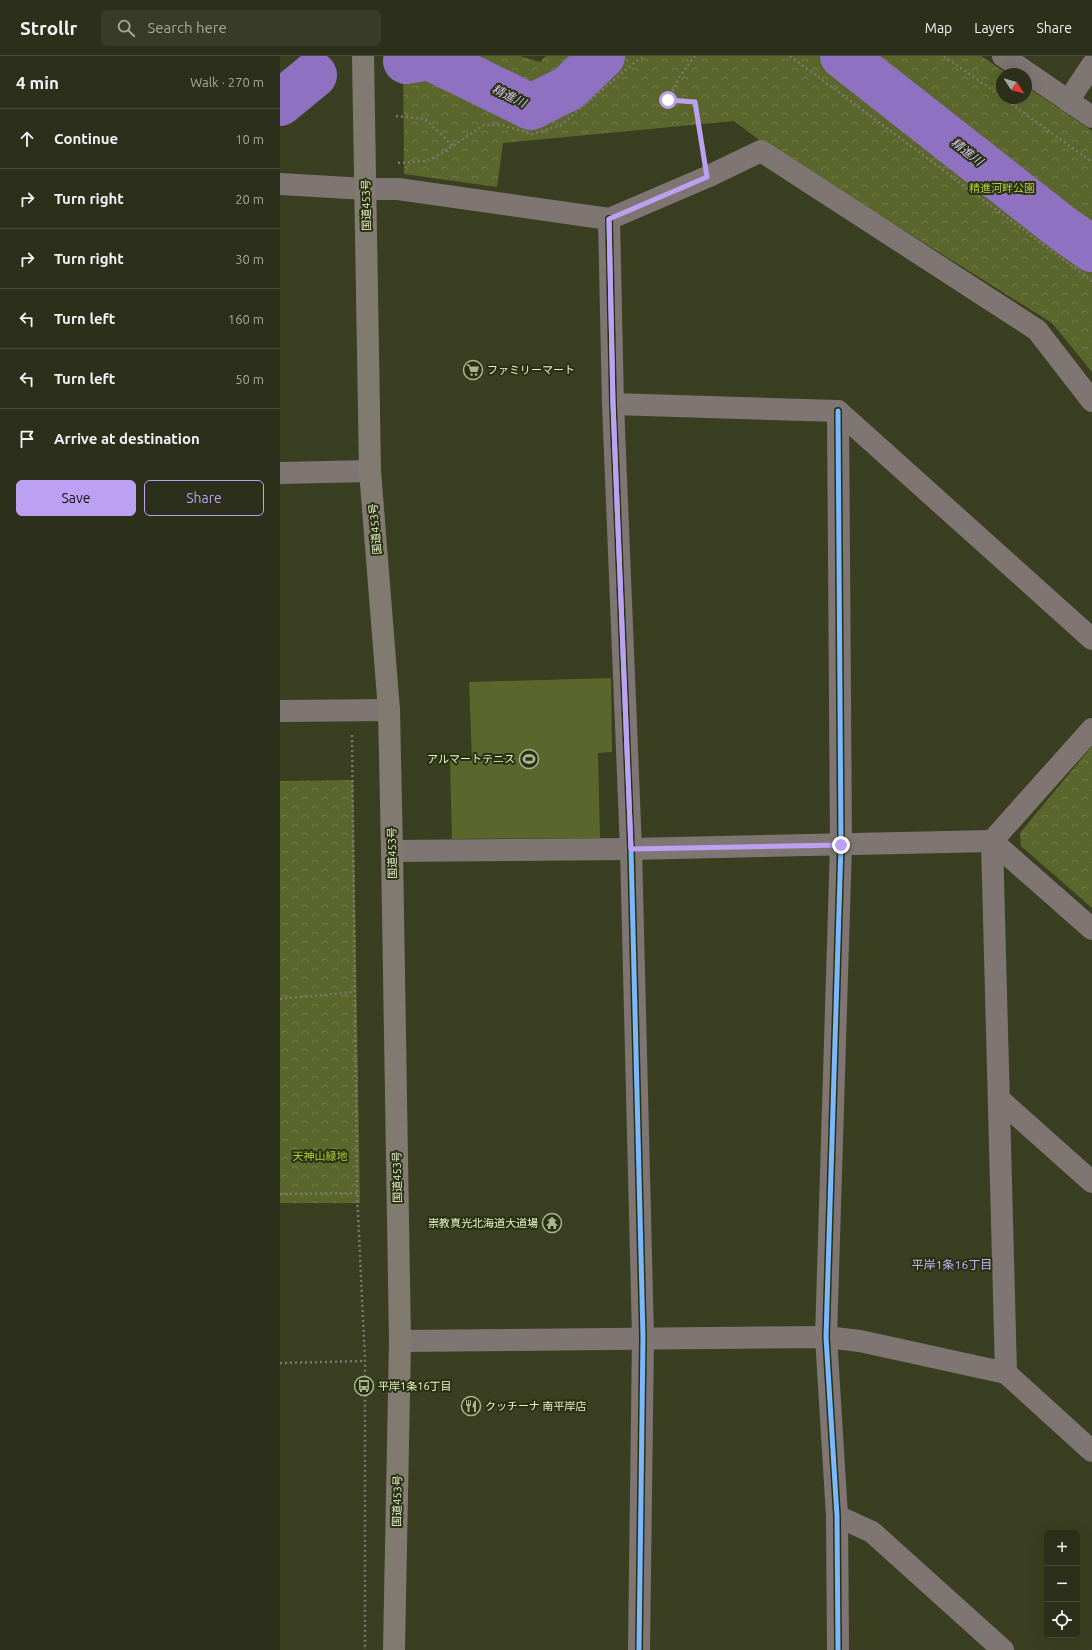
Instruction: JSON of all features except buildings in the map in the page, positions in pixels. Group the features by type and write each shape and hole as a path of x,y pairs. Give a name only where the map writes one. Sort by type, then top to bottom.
{"highway":[{"name":"国道453号","path":"364,56 370,471 389,710 392,851 400,1341 394,1650"}],"street":[{"path":"1003,56 1092,117"},
{"path":"1068,101 1092,65"},
{"path":"280,184 366,189 398,189 609,219 707,177 761,151 1037,330 1092,401"},
{"path":"609,219 613,404 631,849 643,1337 639,1650"},
{"path":"613,404 838,411 1092,640"},
{"path":"838,411 841,845 826,1336 836,1516 838,1650"},
{"path":"280,473 370,471"},
{"path":"280,711 389,710"},
{"path":"1006,1373 992,841 1092,729"},
{"path":"392,851 631,849 992,841 1092,929"},
{"path":"999,1099 1092,1182"},
{"path":"400,1341 826,1336 860,1341 1006,1373 1092,1451"},
{"path":"836,1516 872,1532 1003,1650"}],"path":[{"path":"398,163 425,161 441,154 484,125 502,126 532,134 561,126 635,62 645,56"},
{"path":"696,56 680,76 668,100 695,102 707,177"},
{"path":"790,56 1092,281"},
{"path":"944,56 996,93"},
{"path":"1011,104 1092,162"},
{"path":"396,116 425,119 453,146"},
{"path":"352,710 353,992 357,1193 365,1361 365,1650"},
{"path":"280,999 353,992"},
{"path":"280,1194 357,1193"},
{"path":"280,1363 365,1361"}],"green space":[{"name":"精進河畔公園","path":"403,56 520,56 540,62 546,56 981,56 999,68 996,68 996,104 1032,104 1032,90 1092,131 1092,372 1052,323 758,139 734,121 503,143 497,187 404,174"},
{"name":"アルマートテニス","path":"611,678 612,752 598,753 600,838 452,839 450,760 472,758 469,682"},
{"path":"1092,746 1092,908 1021,846 1020,833"},
{"name":"天神山緑地","path":"353,780 360,1203 280,1203 280,781"}],"waterway":[{"name":"精進川","path":"406,61 429,57 531,107 569,88 602,56"},
{"name":"精進川","path":"843,56 1061,227 1092,249"},
{"name":"精進川","path":"280,103 314,75"}],"cycle path":[{"path":"609,219 613,404 631,849 643,1337 639,1650"},
{"path":"838,411 841,845 826,1337 837,1516 838,1650"}],"place":[{"name":"ファミリーマート","path":"473,370"},
{"name":"アルマートテニス","path":"529,759"},
{"name":"崇教真光北海道大道場","path":"552,1223"},
{"name":"平岸1条16丁目","path":"364,1386"},
{"name":"クッチーナ 南平岸店","path":"471,1406"}],"district":[{"name":"平岸1条16丁目","path":"952,1265"}],"route":[{"path":"668,100 695,102 707,177 609,219 613,404 631,849 841,845"}]}
